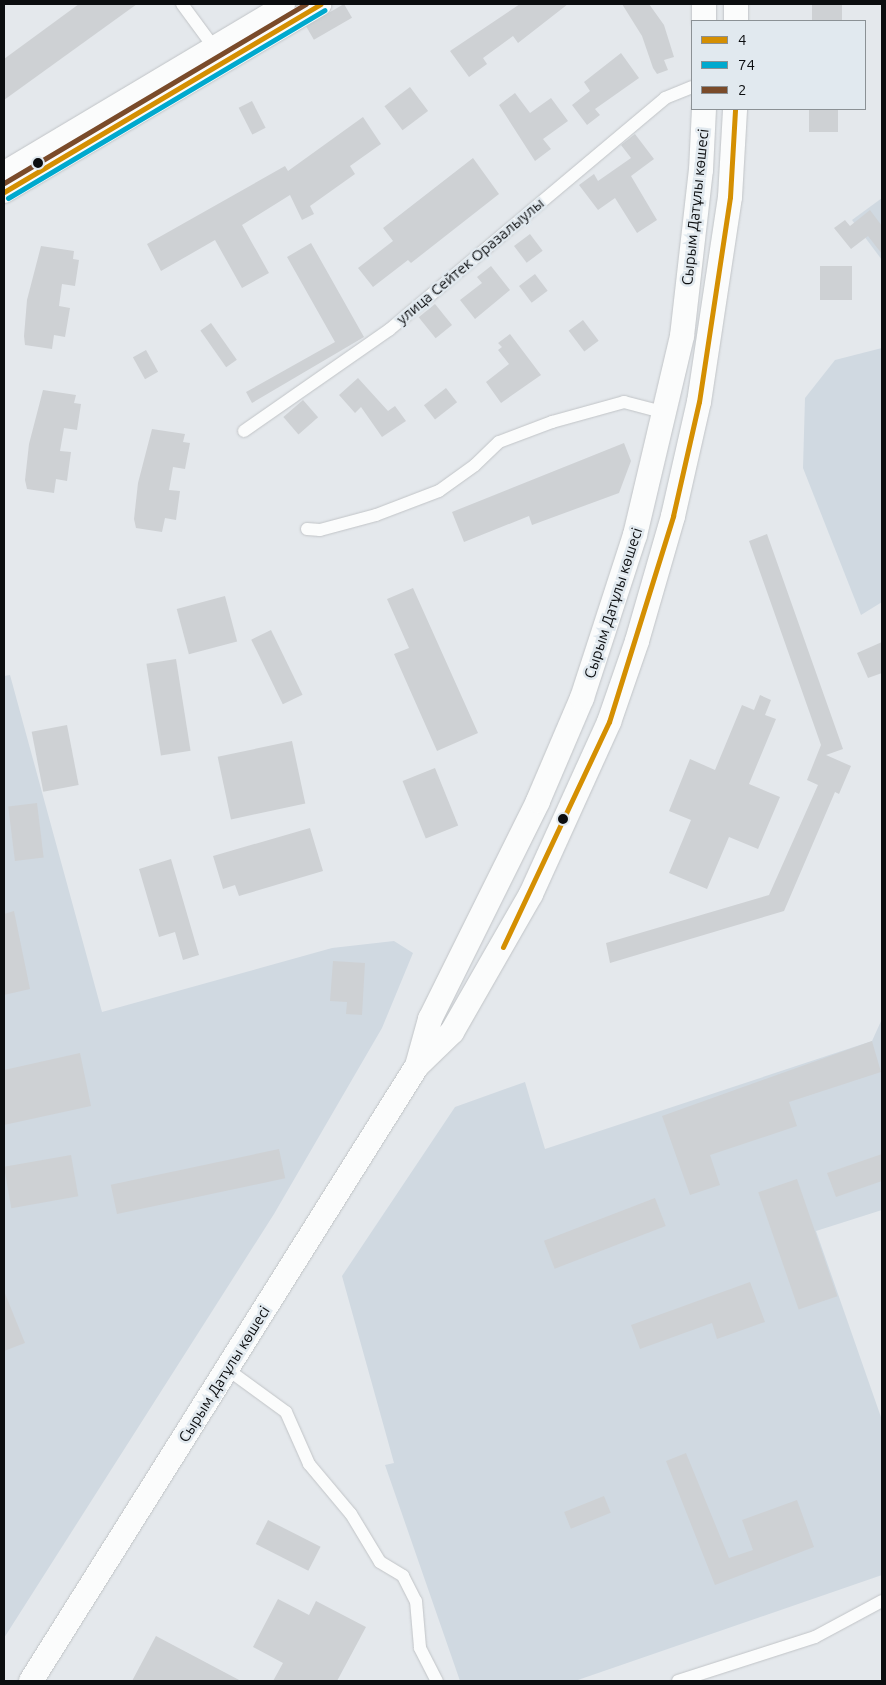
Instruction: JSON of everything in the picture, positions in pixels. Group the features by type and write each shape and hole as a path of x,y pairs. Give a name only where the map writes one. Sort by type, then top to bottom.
{"highway":[{"path":"704,4 704,20"},
{"path":"736,4 736,20"},
{"name":"Сырым Датұлы көшесі","path":"417,1066 430,1019 538,801 582,698 635,535 666,413 682,336 701,170 704,110"},
{"name":"Сырым Датұлы көшесі","path":"31,1681 417,1066 452,1032 503,946 540,876 609,722 637,640 673,516 701,392 730,197 735,110"},
{"path":"473,931 503,946"}],"main road":[{"path":"4,171 284,4"},
{"path":"4,192 320,4"}],"street":[{"path":"182,4 213,46"},
{"name":"улица Сейтек Оразалыулы","path":"244,431 389,330 665,98 691,87"},
{"path":"307,530 320,530 376,515 438,491 475,465 498,442 552,422 624,402 666,413"},
{"path":"228,1369 286,1412 309,1464 351,1514 380,1562 403,1576 416,1601 420,1648 437,1681"},
{"path":"678,1681 815,1637 882,1601"}],"shaded area":[{"path":"882,198 882,260 852,220"},
{"path":"882,348 882,602 861,615 803,468 805,398 835,360"},
{"path":"10,675 102,1012 332,948 394,941 413,953 382,1028 274,1214 4,1638 4,676"},
{"path":"882,1019 882,1210 816,1231 882,1420 882,1575 575,1681 460,1681 385,1465 394,1463 342,1276 455,1107 525,1082 545,1149 872,1041"}],"building":[{"path":"79,4 137,4 4,100 4,59"},
{"path":"344,4 352,18 314,40 306,26"},
{"path":"520,4 568,4 518,43 513,36 483,58 487,64 469,77 450,51"},
{"path":"622,4 649,4 664,25 674,57 664,60 668,70 657,74 653,68 642,36"},
{"path":"812,4 842,4 842,20 812,20"},
{"path":"621,53 639,78 595,109 600,115 587,125 572,105 590,91 584,82"},
{"path":"410,87 428,111 402,130 384,106"},
{"path":"515,93 530,113 551,98 568,121 543,139 551,149 535,161 499,105"},
{"path":"252,101 266,128 252,135 239,108"},
{"path":"809,110 838,110 838,132 809,132"},
{"path":"363,117 381,144 350,166 355,174 310,206 314,214 302,220 290,195 242,225 269,273 242,288 215,240 161,271 147,244 285,166 288,171"},
{"path":"635,134 654,159 631,176 657,220 637,233 615,198 598,210 579,185 594,174 598,181 631,158 621,145"},
{"path":"473,158 499,194 411,263 408,260 373,287 358,268 393,241 383,228"},
{"path":"870,210 882,226 882,254 868,236 851,249 834,228 845,220 850,226"},
{"path":"530,234 543,251 527,263 514,246"},
{"path":"311,243 364,337 252,403 246,392 335,342 287,257"},
{"path":"41,246 74,251 73,259 79,260 75,286 62,284 59,306 70,308 65,337 54,335 52,349 25,345 24,336 27,300"},
{"path":"491,266 510,290 475,319 460,300 482,283 477,277"},
{"path":"820,266 852,266 852,300 820,300"},
{"path":"535,274 548,291 532,303 519,286"},
{"path":"435,304 452,325 436,338 419,317"},
{"path":"583,320 599,341 584,352 569,331"},
{"path":"211,323 237,360 226,367 200,330"},
{"path":"510,334 541,375 501,403 486,382 509,364 498,350 502,347 498,343"},
{"path":"146,350 158,372 145,379 133,357"},
{"path":"358,378 388,411 395,406 406,421 382,437 361,407 355,413 339,395"},
{"path":"446,388 457,402 435,419 424,405"},
{"path":"43,390 76,395 74,403 81,404 77,430 64,428 60,451 71,452 67,481 56,479 54,493 27,489 25,480 29,444"},
{"path":"303,400 318,417 298,434 283,417"},
{"path":"152,429 185,434 183,442 190,443 185,469 173,467 169,490 180,491 176,520 165,518 162,532 136,528 134,519 138,483"},
{"path":"624,443 631,461 619,493 532,525 529,516 464,542 452,512"},
{"path":"767,534 843,749 826,755 851,766 839,794 835,792 784,911 610,963 606,943 769,895 818,785 807,780 821,745 749,541"},
{"path":"413,588 478,733 437,751 394,654 409,648 387,599"},
{"path":"225,596 237,641 189,654 177,609"},
{"path":"271,630 303,695 283,704 251,640"},
{"path":"882,642 882,673 868,678 857,653"},
{"path":"176,659 191,751 161,756 146,664"},
{"path":"760,695 771,700 765,715 776,719 749,784 780,797 758,849 729,837 707,889 669,873 691,820 669,811 690,759 715,770 742,705 754,710"},
{"path":"67,725 79,785 43,792 32,732"},
{"path":"292,741 305,804 231,819 218,757"},
{"path":"435,768 458,825 426,839 403,781"},
{"path":"37,803 44,858 15,861 8,807"},
{"path":"310,828 323,871 239,896 235,885 223,889 213,856"},
{"path":"171,859 199,955 183,960 175,932 159,937 139,869"},
{"path":"14,911 30,989 4,995 4,914"},
{"path":"333,961 365,963 362,1015 346,1014 347,1002 330,1001"},
{"path":"872,1041 881,1072 789,1102 797,1126 710,1155 720,1185 690,1195 662,1116"},
{"path":"80,1053 91,1106 4,1125 4,1070"},
{"path":"279,1149 285,1178 117,1214 111,1185"},
{"path":"882,1154 882,1181 836,1197 827,1173"},
{"path":"71,1155 78,1196 11,1208 4,1167"},
{"path":"797,1179 837,1296 799,1310 758,1192"},
{"path":"655,1198 666,1226 555,1269 544,1241"},
{"path":"750,1282 765,1322 717,1339 712,1323 640,1349 631,1325"},
{"path":"4,1291 25,1343 4,1351"},
{"path":"686,1453 729,1558 753,1550 742,1520 797,1500 814,1547 715,1585 666,1461"},
{"path":"604,1496 611,1513 571,1529 564,1512"},
{"path":"268,1520 321,1547 308,1571 256,1544"},
{"path":"278,1599 309,1615 316,1601 366,1627 337,1681 273,1681 283,1663 253,1647"},
{"path":"156,1636 241,1681 132,1681"}],"transit line":[{"name":"2","path":"4,183 306,4"},
{"name":"4","path":"4,192 320,4"},
{"name":"74","path":"8,198 324,10"},
{"name":"4","path":"503,947 609,722 673,516 699,402 730,197 735,110"}]}
